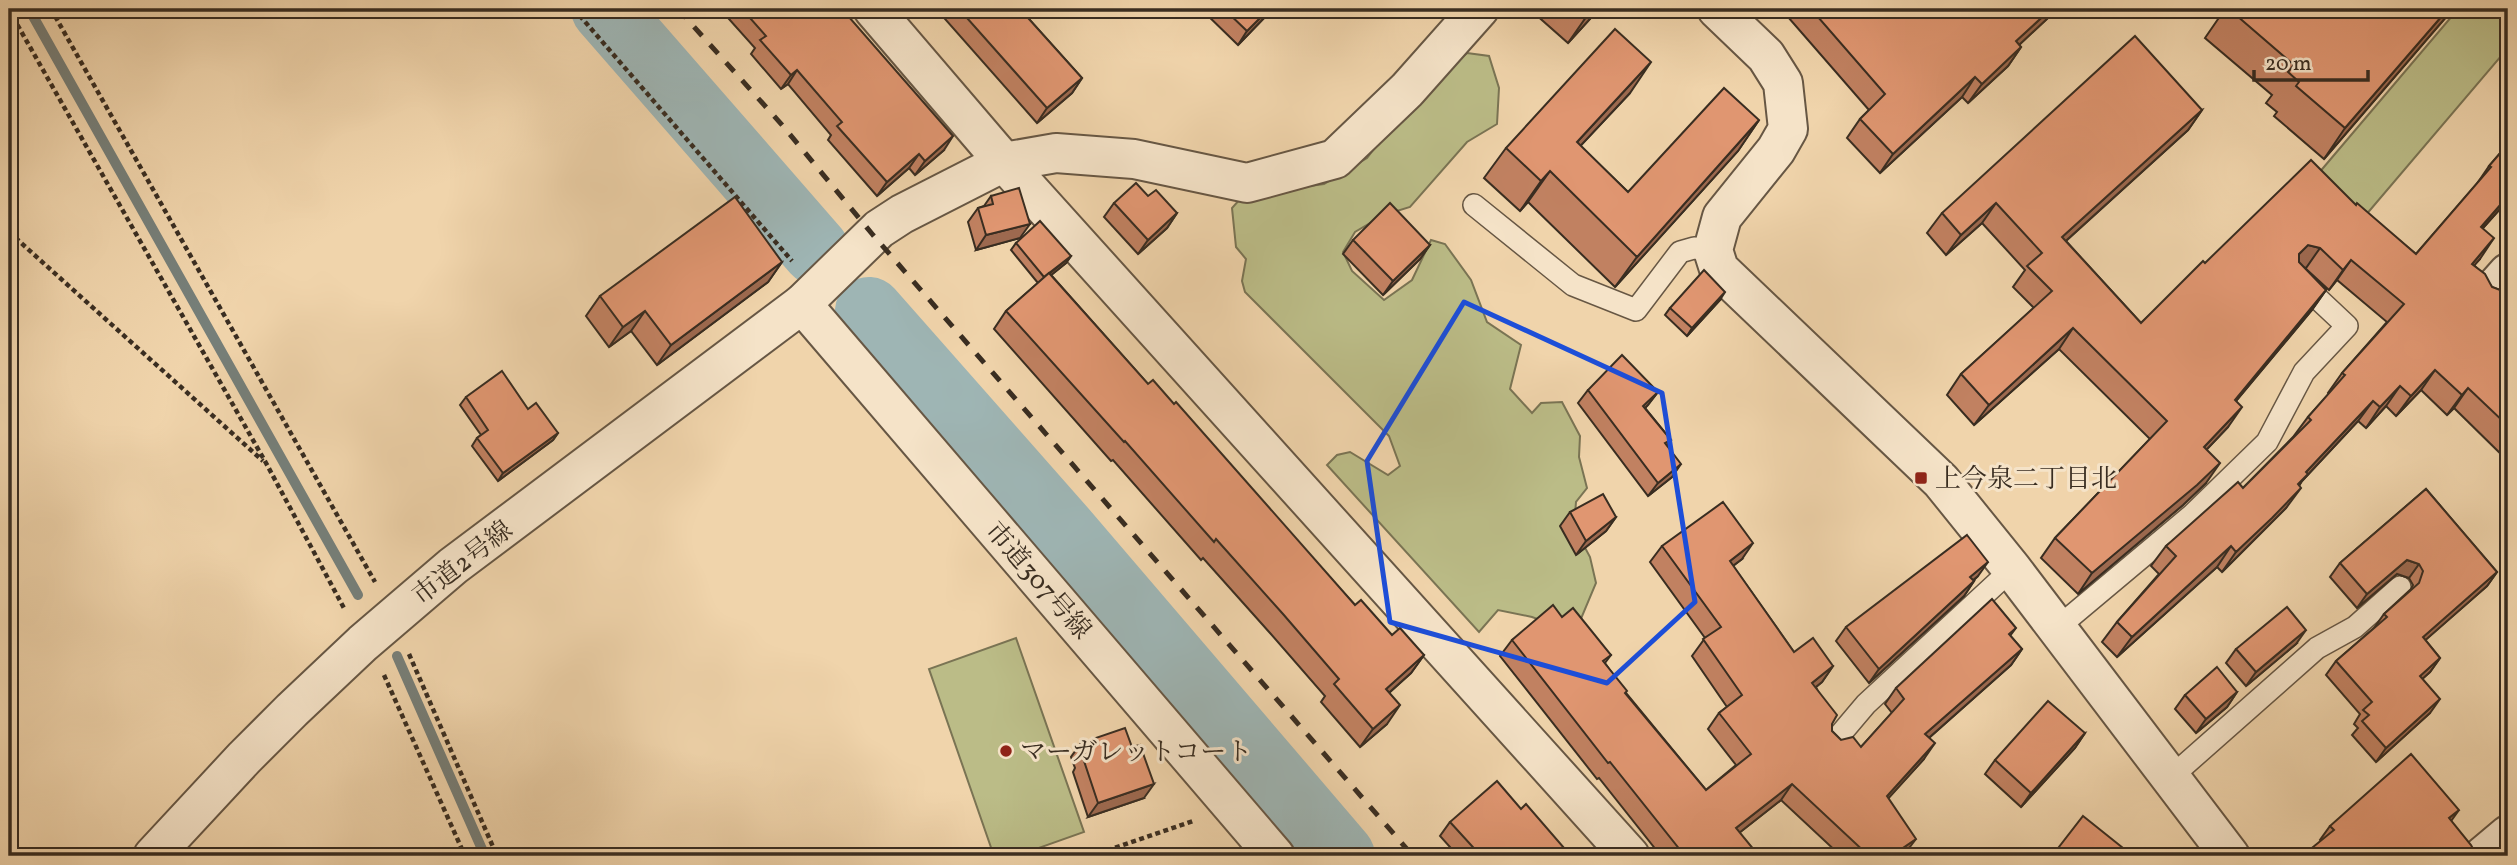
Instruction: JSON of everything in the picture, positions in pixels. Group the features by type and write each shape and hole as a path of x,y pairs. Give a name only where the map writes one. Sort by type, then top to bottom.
{"street":[{"path":"873,9 1004,162 1630,856"},
{"name":"市道2号線","path":"153,856 244,758 363,643 453,566 810,297 879,229 902,214 1004,162 1056,153 1121,158 1247,183 1335,159 1407,90 1479,9"},
{"path":"1717,9 1766,56 1783,83 1788,129 1776,150 1722,217 1713,250 1720,269 1941,481 2012,569 2230,856"},
{"name":"市道307号線","path":"810,297 1275,856"},
{"path":"2483,856 2508,835"}],"lane":[{"path":"1474,205 1573,285 1636,310 1680,252 1694,248 1713,250"},
{"path":"2056,629 2192,515 2267,442 2304,372 2347,326 2297,278"},
{"path":"1833,743 1866,704 2012,569"},
{"path":"2170,778 2317,648 2355,627 2400,587"}],"path":[{"path":"51,9 395,616"},
{"path":"574,9 810,297"},
{"path":"9,10 383,675 465,856"},
{"path":"9,232 266,463"},
{"path":"408,652 497,856"},
{"path":"1091,856 1233,807"}],"highlighted area":[{"path":"1464,302 1662,393 1695,602 1607,683 1390,622 1367,461"}],"green space":[{"path":"2458,9 2508,9 2508,48 2365,216 2318,174"},
{"path":"1467,53 1489,56 1499,88 1497,124 1467,142 1410,207 1384,215 1355,232 1343,252 1352,271 1384,300 1412,280 1431,240 1445,244 1471,280 1487,322 1521,345 1510,389 1532,413 1541,403 1562,402 1580,436 1579,457 1587,488 1576,502 1574,527 1590,557 1596,583 1575,633 1532,617 1498,610 1479,632 1327,465 1337,455 1350,452 1388,475 1400,466 1389,436 1245,292 1242,281 1246,259 1236,247 1232,208 1241,198 1324,184 1367,158 1397,119 1432,83"},
{"name":"マーガレットコート","path":"1016,638 1084,832 1016,856 994,856 929,669"}],"building":[{"path":"742,9 842,9 953,136 925,161 919,154 887,182 837,126 842,122 797,70 791,75 760,40 766,36"},
{"path":"959,9 1020,9 1082,78 1047,108"},
{"path":"1224,9 1269,9 1247,31"},
{"path":"1811,9 2051,9 2016,41 2021,47 1982,84 1975,77 1893,154 1860,119 1885,94"},
{"path":"2229,9 2448,9 2345,128 2296,86 2299,82 2288,72 2294,65"},
{"path":"1615,29 1651,62 1577,142 1628,192 1724,88 1759,120 1637,257 1550,171 1541,181 1506,148"},
{"path":"2135,36 2202,110 2062,237 2141,323 2311,160 2356,205 2357,203 2416,254 2508,144 2508,196 2481,227 2494,238 2472,264 2485,274 2492,287 2508,293 2508,426 2468,388 2462,395 2435,370 2411,396 2400,386 2380,407 2373,401 2306,472 2308,474 2298,484 2301,488 2272,518 2236,552 2231,546 2132,637 2117,622 2176,556 2166,546 2238,482 2243,488 2311,420 2308,417 2345,375 2342,373 2404,304 2351,260 2343,270 2320,248 2308,245 2299,254 2299,262 2326,290 2235,400 2242,407 2204,447 2220,463 2092,573 2055,538 2167,421 2073,328 1989,405 1961,374 2052,291 2027,266 2042,253 1996,203 1961,235 1942,213"},
{"path":"1136,183 1148,196 1156,190 1177,213 1148,240 1114,203"},
{"path":"1019,188 1030,224 986,235 978,208 993,204 991,196"},
{"path":"735,197 782,262 671,345 645,311 623,327 600,296"},
{"path":"1390,203 1430,245 1393,281 1353,240"},
{"path":"1040,221 1071,256 1044,277 1016,243"},
{"path":"1704,270 1725,292 1692,328 1670,308"},
{"path":"1049,273 1148,384 1153,380 1174,404 1176,402 1355,605 1361,600 1392,635 1400,628 1424,655 1386,689 1400,705 1373,729 1334,684 1339,679 1283,614 1216,539 1214,542 1006,311"},
{"path":"1622,355 1658,392 1643,406 1671,440 1665,443 1681,464 1658,483 1588,390"},
{"path":"502,371 528,409 536,403 558,433 503,473 477,438 488,430 466,397"},
{"path":"2426,489 2497,572 2423,637 2440,658 2420,676 2440,699 2386,748 2362,721 2369,715 2363,710 2372,702 2336,661 2387,617 2384,614 2419,583 2423,571 2419,564 2407,560 2367,594 2340,563"},
{"path":"1603,494 1616,517 1586,541 1570,512"},
{"path":"1723,502 1753,543 1730,561 1794,652 1813,638 1833,666 1812,683 1837,715 1832,731 1841,740 1853,737 1861,747 1904,699 1896,688 1992,599 2016,628 2009,634 2022,649 1925,734 1935,743 1887,796 1916,839 1891,856 1869,856 1792,784 1736,828 1759,856 1685,856 1512,640 1553,605 1562,617 1573,608 1611,655 1603,661 1627,691 1625,693 1706,790 1751,754 1719,713 1742,695 1703,639 1721,627 1662,546"},
{"path":"1967,535 1988,562 1970,577 1974,581 1879,669 1846,627"},
{"path":"2287,607 2306,630 2256,672 2236,649"},
{"path":"2217,667 2237,692 2206,719 2185,695"},
{"path":"2048,701 2085,733 2031,793 1995,760"},
{"path":"1125,728 1132,747 1140,745 1154,784 1098,803 1083,758 1086,757 1081,743"},
{"path":"2411,754 2459,810 2449,818 2477,856 2302,856 2334,830 2330,826"},
{"path":"1497,781 1521,809 1526,804 1571,856 1481,856 1450,822"},
{"path":"2083,816 2133,856 2052,856"}],"waterway":[{"path":"29,9 358,595"},
{"path":"605,9 816,251"},
{"path":"869,311 1063,531 1341,856"},
{"path":"397,656 485,856"}],"railway":[{"path":"678,9 783,126 873,235 1413,856"}],"place":[{"name":"上今泉二丁目北","path":"1921,478"},
{"name":"マーガレットコート","path":"1006,751"}]}
